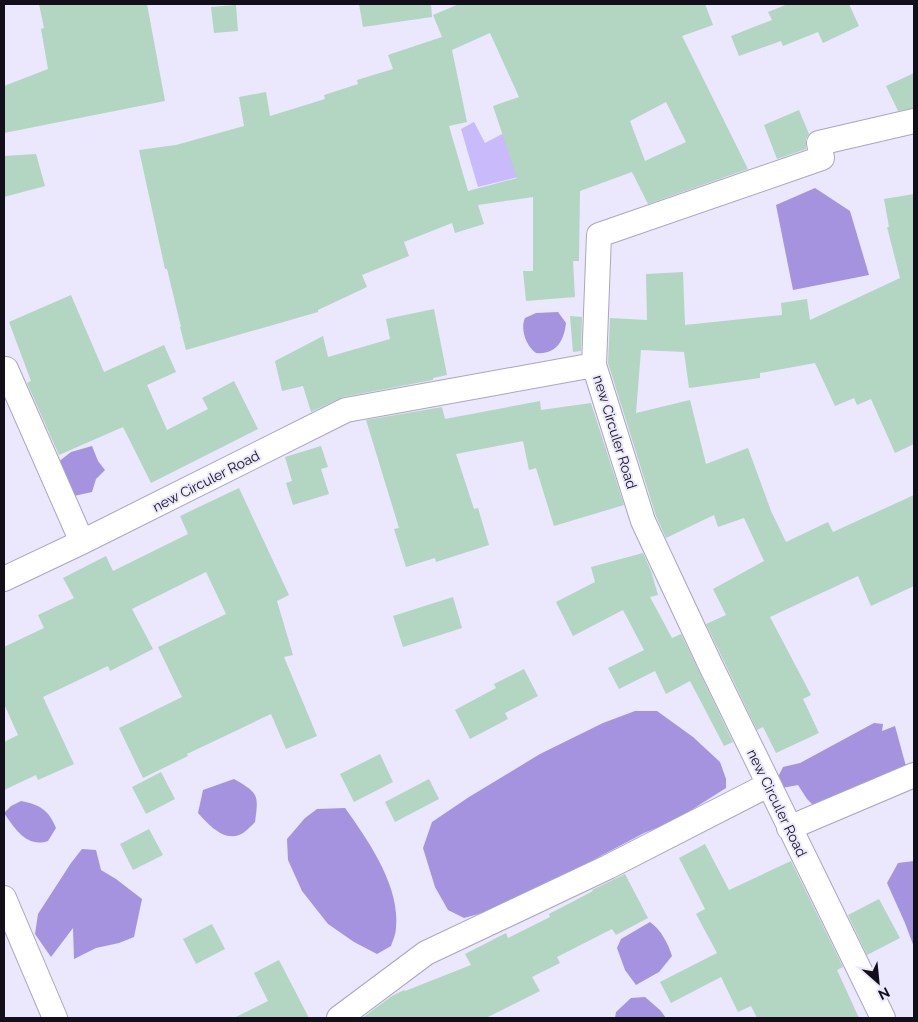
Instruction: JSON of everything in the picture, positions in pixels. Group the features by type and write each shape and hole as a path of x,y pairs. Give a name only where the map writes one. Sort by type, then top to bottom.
{"street":[{"path":"594,365 599,234 822,158 819,143 914,121"},
{"name":"new Circuler Road","path":"4,580 346,410 594,365 643,521 789,828 883,1018"},
{"path":"6,369 82,542"},
{"path":"789,828 914,775"},
{"path":"339,1018 426,953 608,867 768,784"},
{"path":"4,898 55,1018"}],"shaded area":[{"path":"474,122 485,143 506,132 547,170 478,187 461,129"},
{"path":"815,188 850,211 869,275 793,290 776,205"},
{"path":"558,312 566,323 561,341 558,346 549,352 536,353 529,346 525,337 523,327 525,318 536,313"},
{"path":"92,446 98,461 105,470 96,479 92,492 74,496 57,463 71,452"},
{"path":"635,711 657,711 693,737 720,762 726,779 726,788 674,821 644,833 504,907 464,918 448,910 435,887 423,848 432,822 540,754 603,723"},
{"path":"874,723 883,724 882,731 895,726 907,770 818,810 807,799 798,785 782,788 778,777 783,767 800,763"},
{"path":"234,779 255,795 257,805 255,822 239,835 227,836 216,830 198,813 203,790"},
{"path":"21,801 38,806 50,816 56,828 48,841 34,842 22,836 4,813 11,806"},
{"path":"345,808 381,864 393,896 396,911 395,935 391,946 377,954 354,942 328,924 302,891 288,860 287,839 305,818 317,809"},
{"path":"82,849 96,850 101,870 142,899 134,937 119,943 96,948 74,959 73,928 51,957 35,934 38,914"},
{"path":"914,861 914,947 887,883 898,863"},
{"path":"650,922 664,937 672,956 659,972 636,985 625,970 617,948 621,939"},
{"path":"645,997 666,1018 615,1018 616,1012 631,998"}],"building":[{"path":"39,4 147,4 165,101 4,133 4,86 48,69 41,29 44,28"},
{"path":"359,4 431,4 432,17 363,27"},
{"path":"459,4 705,4 713,25 682,36 748,169 648,204 632,172 580,191 579,261 573,261 575,297 526,301 523,271 533,271 533,197 478,205 484,224 455,233 452,223 404,242 409,256 362,275 367,287 318,310 318,312 186,350 167,269 165,269 139,150 176,145 244,126 239,97 266,92 270,116 325,99 324,95 358,84 357,80 393,69 388,55 442,37 433,15","holes":["490,33 519,97 493,106 517,178 468,191 449,126 467,122 452,50","666,102 686,142 645,161 630,121"]},
{"path":"788,4 849,4 859,26 823,43 818,32 783,46 781,41 739,56 731,36 772,20 768,12"},
{"path":"236,5 238,31 214,33 211,7"},
{"path":"914,73 914,108 898,111 886,86"},
{"path":"799,110 809,134 806,139 806,149 777,159 764,125"},
{"path":"36,154 45,186 4,197 4,156"},
{"path":"914,194 914,444 895,453 871,399 857,405 854,398 835,406 815,363 760,373 760,378 689,388 684,352 641,350 636,413 690,400 706,464 748,448 771,511 786,542 828,522 833,532 914,495 914,586 871,606 858,576 770,617 811,695 803,699 819,733 776,753 763,727 757,730 706,624 726,615 713,589 764,561 744,518 718,527 714,515 666,538 656,516 608,363 610,318 647,320 646,274 683,272 685,325 782,315 781,303 807,299 810,320 900,278 887,227 889,227 884,199"},
{"path":"71,295 104,372 164,345 176,372 147,385 167,430 208,409 202,398 234,381 258,429 151,483 123,427 59,455 27,383 31,381 9,322"},
{"path":"434,309 447,375 433,378 433,380 343,397 311,412 303,386 282,391 275,361 323,336 328,357 390,339 386,319"},
{"path":"570,316 582,317 581,351 573,352"},
{"path":"540,401 541,410 591,403 624,505 554,526 536,468 529,470 523,441 456,454 474,509 478,508 489,545 436,562 435,558 406,567 394,529 399,528 366,420 442,407 445,419"},
{"path":"321,446 328,467 321,469 329,494 293,505 286,483 292,481 285,457"},
{"path":"239,488 289,595 277,601 293,655 284,657 317,736 286,749 271,714 187,754 188,756 143,778 119,728 182,697 158,647 226,614 206,572 132,609 153,649 110,671 108,666 43,697 74,764 38,780 36,775 4,790 4,742 18,735 4,704 4,647 44,628 38,615 74,598 63,578 106,556 113,571 188,534 180,516"},
{"path":"643,553 658,595 650,597 672,638 681,634 733,742 724,746 690,681 666,694 655,671 619,689 608,668 644,650 623,610 573,636 556,602 595,582 591,567"},
{"path":"453,597 462,628 403,647 393,616"},
{"path":"524,669 538,696 505,713 508,719 470,739 455,710 496,688 494,684"},
{"path":"380,754 393,782 354,802 340,774"},
{"path":"161,772 175,799 146,814 132,787"},
{"path":"429,779 439,799 395,822 385,802"},
{"path":"149,829 163,855 133,870 120,844"},
{"path":"705,844 729,890 791,861 843,967 837,970 859,1018 757,1018 751,1006 738,1012 721,977 671,1003 660,982 717,953 696,914 705,909 679,858"},
{"path":"625,874 648,918 616,935 612,929 557,957 560,963 532,977 540,991 486,1018 362,1018 392,996 404,990 471,965 465,954 506,933 508,938 550,917 549,914"},
{"path":"879,899 900,938 867,955 848,915"},
{"path":"212,924 225,949 196,964 183,939"},
{"path":"279,960 309,1018 234,1018 268,1001 254,973"}]}
